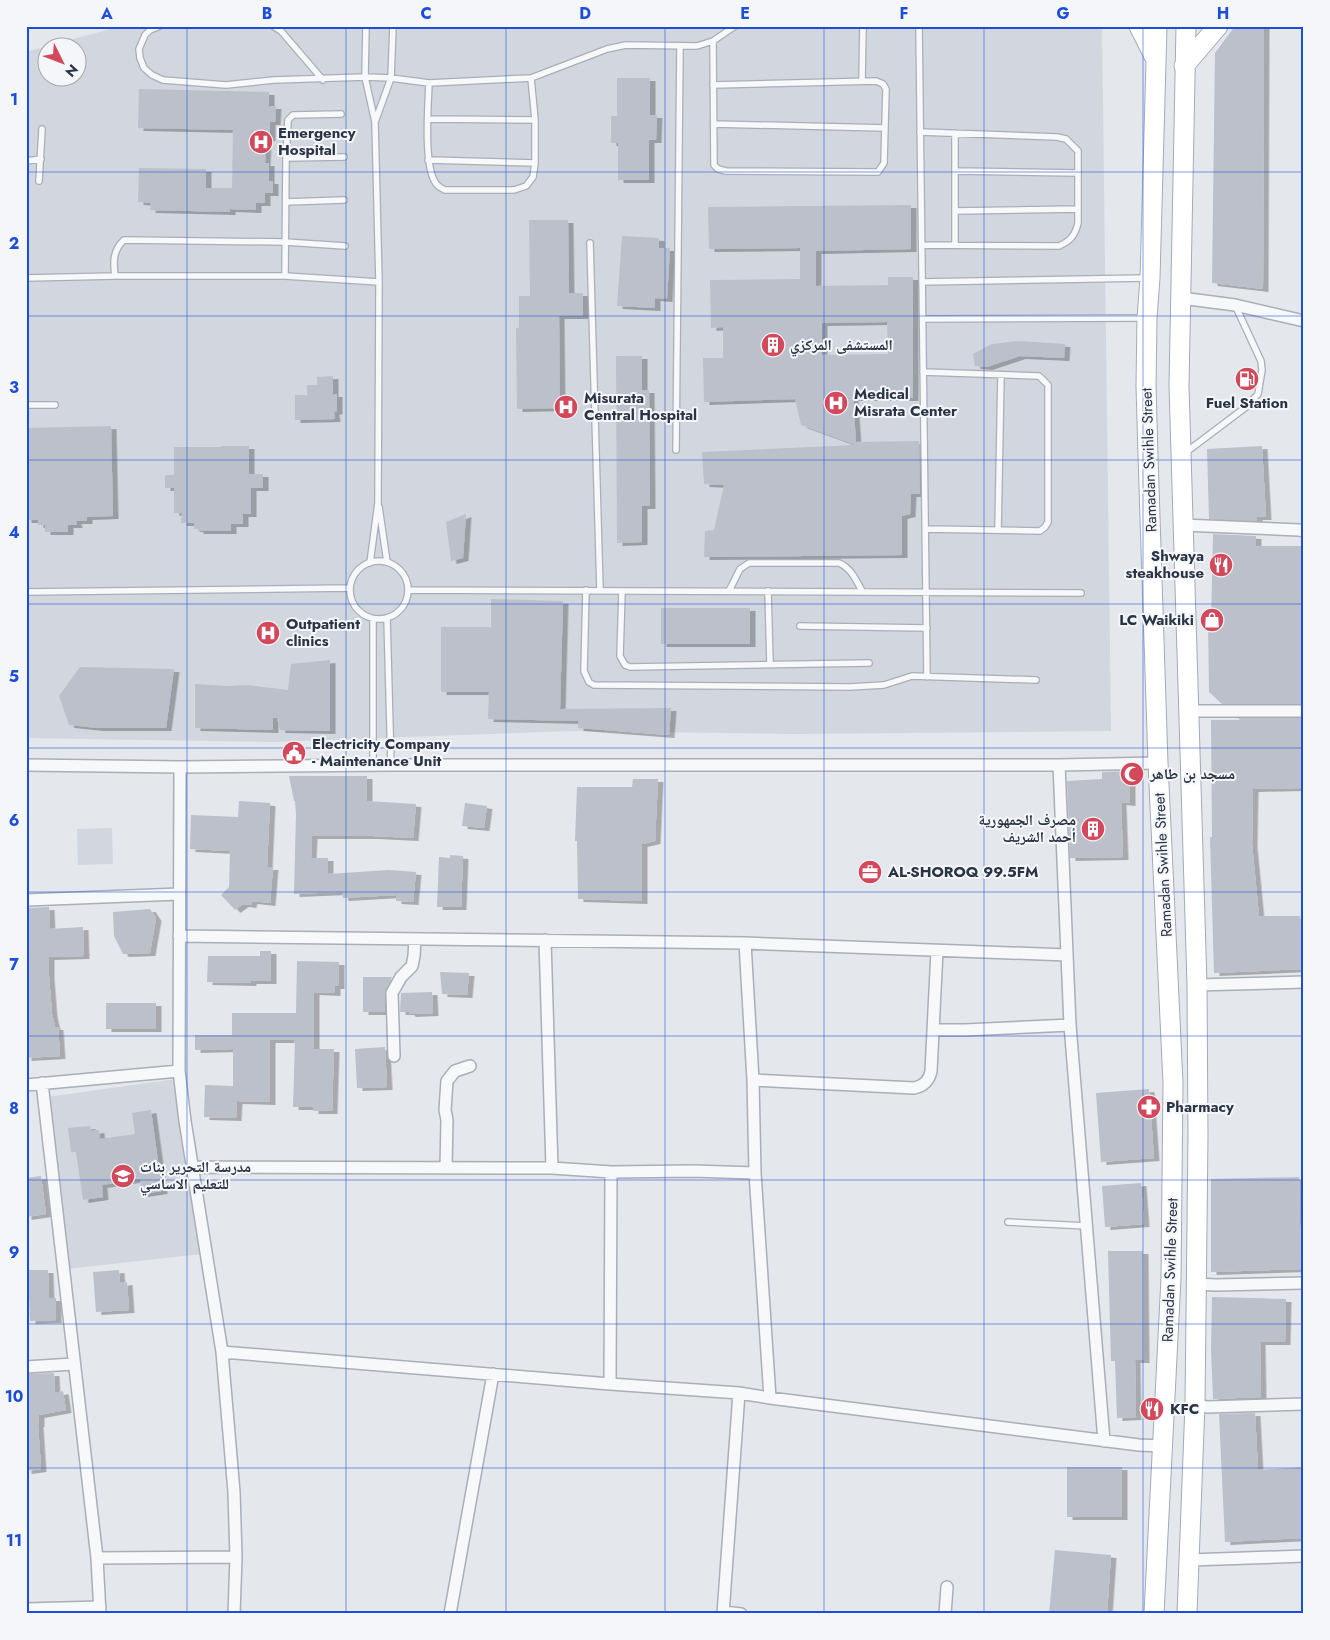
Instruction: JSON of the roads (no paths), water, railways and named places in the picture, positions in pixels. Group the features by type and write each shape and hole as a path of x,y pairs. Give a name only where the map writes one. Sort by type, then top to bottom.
{"main road":[{"path":"1139,26 1155,59"},
{"name":"Ramadan Swihle Street","path":"1154,1614 1171,1278 1173,1084 1158,763 1147,406 1147,318 1150,278 1157,26"},
{"name":"Ramadan Swihle Street","path":"1186,26 1179,386 1197,985 1198,1135 1195,1404 1187,1614"},
{"path":"1184,66 1218,26"}],"street":[{"path":"1181,298 1235,305 1304,320"},
{"path":"1183,525 1304,531"},
{"path":"1188,711 1304,711"},
{"path":"26,765 180,767 390,764 1058,766 1158,763"},
{"path":"1058,766 1070,1025 1104,1441"},
{"path":"180,767 179,1071 185,1121 222,1352 234,1492 236,1557 234,1614"},
{"path":"26,900 179,894"},
{"path":"179,936 745,943 1067,955"},
{"path":"394,1056 392,993 401,977 412,966 415,939"},
{"path":"545,940 552,1168"},
{"path":"745,943 753,1080 755,1173 770,1398"},
{"path":"753,1080 920,1087 927,1081 931,1071 937,951"},
{"path":"1197,985 1304,982"},
{"path":"933,1030 1070,1025"},
{"path":"446,1168 447,1120 445,1110 447,1082 456,1071 470,1066"},
{"path":"26,1085 179,1071"},
{"path":"26,1609 100,1610 97,1558 73,1364 42,1083"},
{"path":"193,1167 552,1168 611,1172 693,1171 755,1173"},
{"path":"610,1384 611,1172"},
{"path":"1196,1284 1304,1284"},
{"path":"222,1352 739,1393 1104,1441 1162,1446"},
{"path":"26,1367 73,1364"},
{"path":"450,1614 493,1374"},
{"path":"739,1393 724,1613 740,1614"},
{"path":"1195,1404 1207,1407 1304,1404"},
{"path":"1190,1560 1304,1556"},
{"path":"97,1558 236,1557"},
{"path":"945,1614 947,1587"}],"lane":[{"path":"160,26 146,34 139,49 144,68 152,75 163,80 226,85 274,80 323,80 365,77 429,83 531,78 607,49 626,45 697,46 713,41 735,26"},
{"path":"274,26 281,31 323,80"},
{"path":"366,26 365,77 375,122 379,282 378,503 370,563"},
{"path":"375,122 391,78 393,26"},
{"path":"862,81 863,26"},
{"path":"919,26 927,677"},
{"path":"713,41 714,165 718,169 726,171 878,172 882,168 884,163 886,88 883,84 876,81 862,81 714,85"},
{"path":"676,450 680,46"},
{"path":"429,83 428,160 436,184 445,190 514,190 526,186 533,177 535,163 535,120 531,78"},
{"path":"285,276 288,120 294,115 341,114"},
{"path":"428,119 535,120"},
{"path":"714,124 885,128"},
{"path":"39,181 42,129"},
{"path":"920,132 1057,137 1066,139 1078,151 1078,223 1076,232 1070,241 1059,246 922,245"},
{"path":"955,134 955,245"},
{"path":"286,158 344,157"},
{"path":"26,161 41,159"},
{"path":"428,160 535,163"},
{"path":"955,170 1078,173"},
{"path":"286,202 344,200"},
{"path":"955,211 1078,209"},
{"path":"115,276 115,251 124,240 285,242 345,246"},
{"path":"590,243 600,590"},
{"path":"26,278 285,276 379,282"},
{"path":"922,282 1150,278"},
{"path":"1180,457 1246,407 1258,394 1262,360 1235,305"},
{"path":"923,319 1147,318"},
{"path":"924,372 1039,376 1048,384 1048,522 1046,527 1040,531 926,529"},
{"path":"998,530 1001,375"},
{"path":"26,405 55,405"},
{"path":"378,503 387,562"},
{"path":"378,561 387,562 395,566 407,581 407,599 396,614 387,618 373,619 359,611 354,604 350,588 356,573 362,567 378,561"},
{"path":"728,591 740,569 748,563 839,563 849,570 862,591"},
{"path":"26,592 350,588"},
{"path":"408,590 1081,593"},
{"path":"586,590 584,671 589,682 594,685 850,688 884,686 912,676 1036,680"},
{"path":"622,591 620,656 625,665 630,667 869,663"},
{"path":"768,591 770,664"},
{"path":"387,618 390,764"},
{"path":"373,619 373,765"},
{"path":"800,626 927,628"},
{"path":"1008,1222 1087,1226"}],"place":[{"name":"Emergency Hospital","path":"261,142"},
{"name":"المستشفى المركزي","path":"773,345"},
{"name":"Fuel Station","path":"1247,379"},
{"name":"Medical Misrata Center","path":"836,403"},
{"name":"Misurata Central Hospital","path":"566,407"},
{"name":"Shwaya steakhouse","path":"1221,565"},
{"name":"LC Waikiki","path":"1212,620"},
{"name":"Outpatient clinics","path":"268,633"},
{"name":"Electricity Company - Maintenance Unit","path":"294,753"},
{"name":"مسجد بن طاهر","path":"1132,774"},
{"name":"مصرف الجمهورية أحمد الشريف","path":"1093,829"},
{"name":"AL-SHOROQ 99.5FM","path":"870,872"},
{"name":"Pharmacy","path":"1149,1107"},
{"name":"مدرسة التحرير بنات للتعليم الاساسي","path":"123,1176"},
{"name":"KFC","path":"1152,1409"}]}
